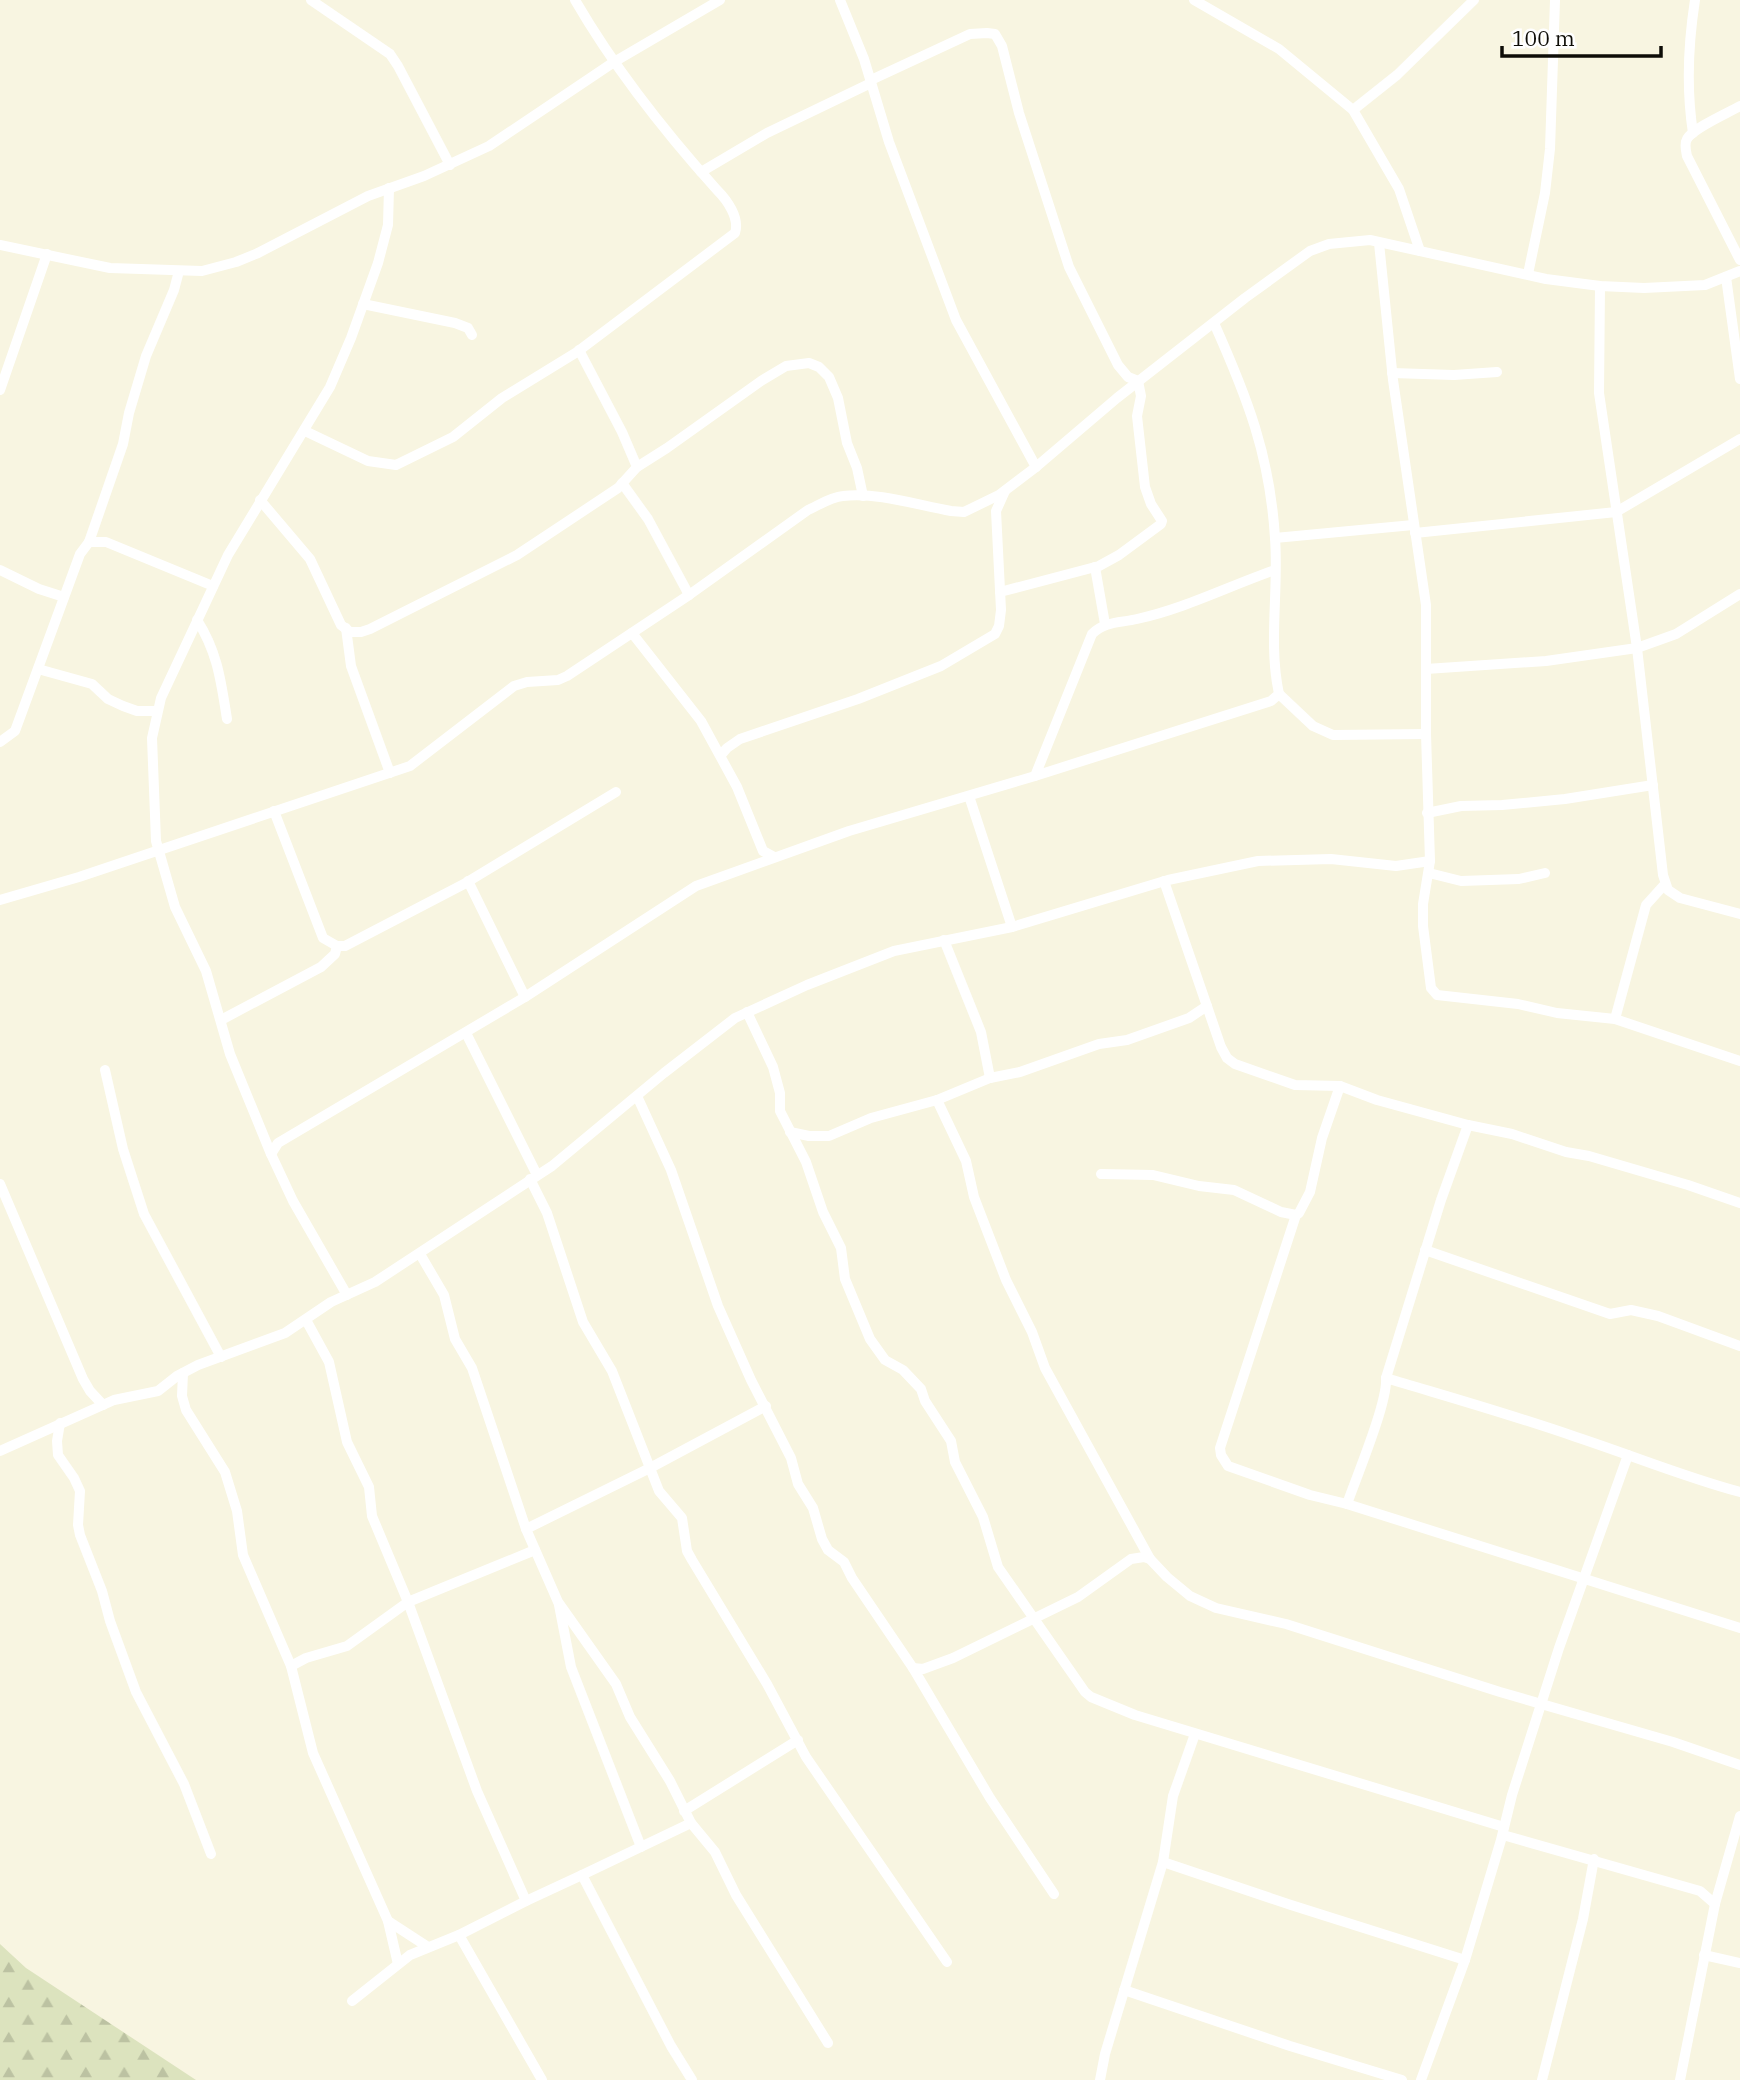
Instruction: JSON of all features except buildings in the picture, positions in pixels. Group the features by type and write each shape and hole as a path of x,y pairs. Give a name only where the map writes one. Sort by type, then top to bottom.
{"street":[{"path":"311,0 390,54 450,165"},
{"path":"305,432 368,461 396,465 453,437 502,398 579,350 736,233 737,222 721,194 651,114 575,0"},
{"path":"0,245 110,268 202,271 236,262 368,196 450,165 489,146 614,62 720,0"},
{"path":"840,0 956,320 1036,467"},
{"path":"1194,0 1207,4 1279,49 1353,110 1399,189 1420,251"},
{"path":"1353,110 1397,75 1474,0"},
{"path":"1528,274 1545,193 1550,149 1555,0"},
{"path":"1693,133 1688,98 1688,42 1695,0"},
{"path":"701,172 767,132 970,34 995,34 1003,46 1019,113 1069,267 1118,365 1128,377 1138,382"},
{"path":"1740,106 1693,133 1686,140 1686,156 1740,260"},
{"path":"347,1295 293,1201 271,1154 243,1090 206,971 175,907 158,850 152,751 157,711 228,555 330,387 378,262 388,225 389,188"},
{"path":"0,900 79,877 410,766 514,686 527,682 558,680 567,676 690,595 808,510 841,496 863,496 964,512 989,501 1036,467 1214,323 1310,251 1329,244 1347,241 1379,243 1545,279 1600,286 1644,288 1705,285 1740,271"},
{"path":"1379,243 1392,373 1426,605 1427,813 1430,861 1423,904 1423,938 1431,988 1437,995 1615,1019 1740,1061"},
{"path":"0,390 47,254"},
{"path":"0,742 15,731 80,554 89,542 123,444 146,356 180,271"},
{"path":"1726,277 1740,379"},
{"path":"1600,286 1599,393 1637,648 1665,884 1668,890 1680,898 1740,914"},
{"path":"363,304 455,323 468,328 472,335"},
{"path":"1214,323 1243,388 1264,451 1275,538 1275,676 1279,694 1313,726 1333,735 1426,734"},
{"path":"579,350 622,432 637,467"},
{"path":"260,500 310,559 341,625 350,632 361,632 517,555 618,488 637,467 761,381 786,366 808,363 819,367 829,377 835,389 863,496"},
{"path":"1392,373 1454,375 1497,372"},
{"path":"1000,592 1095,567 1119,555 1161,524 1162,521 1151,504 1145,487 1144,460 1136,416 1141,396 1138,382"},
{"path":"1275,538 1616,512 1740,439"},
{"path":"622,482 648,519 690,595"},
{"path":"721,755 734,742 858,699 941,666 995,634 999,626 1000,592 996,511 1005,490"},
{"path":"989,501 996,511"},
{"path":"89,542 106,542 213,586"},
{"path":"1095,567 1105,624"},
{"path":"0,570 39,589 64,597"},
{"path":"1035,776 1092,634 1105,624 1165,611 1275,570"},
{"path":"1426,669 1546,661 1637,648 1676,634 1740,594"},
{"path":"197,620 209,639 218,665 227,719"},
{"path":"346,628 351,666 390,773"},
{"path":"632,634 701,720 721,755 763,851 774,857"},
{"path":"38,669 92,684 108,699 137,711 157,711"},
{"path":"271,1154 278,1143 525,997 689,890 849,831 1035,776 1271,701 1279,694"},
{"path":"1427,813 1461,806 1566,799 1653,785"},
{"path":"274,811 323,937 337,946 345,946 468,881 616,792"},
{"path":"969,796 1012,927"},
{"path":"759,863 763,851"},
{"path":"0,1451 103,1405 158,1391 183,1373 285,1333 347,1295 375,1282 534,1177 674,1065 747,1012 807,985 894,951 1012,927 1164,881 1258,861 1331,859 1396,866 1430,861"},
{"path":"1429,873 1461,881 1519,878 1545,873"},
{"path":"468,881 525,997"},
{"path":"1164,881 1221,1047 1227,1058 1235,1064 1294,1085 1340,1086 1377,1100 1512,1134 1566,1152 1589,1156 1688,1185 1740,1203"},
{"path":"1615,1019 1646,905 1665,884"},
{"path":"944,940 981,1032 990,1078"},
{"path":"221,1020 321,967 335,954 337,946"},
{"path":"790,1132 829,1136 871,1118 937,1100 990,1078 1020,1072 1099,1044 1127,1040 1189,1018 1207,1006"},
{"path":"747,1012 772,1067 780,1093 780,1111 806,1162 823,1212 841,1248 845,1279 870,1339 886,1360 903,1370 921,1389 925,1401 951,1441 955,1462 983,1517 998,1567 1016,1589 1058,1656 1091,1697 1135,1715 1594,1859 1613,1868 1700,1891 1715,1904"},
{"path":"466,1033 534,1177 583,1322 612,1371 659,1491 682,1518 687,1551 824,1784 947,1962"},
{"path":"105,1070 123,1149 144,1214 221,1357"},
{"path":"1340,1086 1322,1138 1310,1192 1296,1215 1220,1448 1228,1466 1310,1495 1347,1504 1740,1628"},
{"path":"637,1096 671,1170 718,1306 751,1380 791,1458 798,1484 813,1508 826,1547 844,1562 913,1668 990,1798 1054,1894"},
{"path":"937,1100 966,1161 974,1197 1006,1280 1032,1332 1045,1368 1150,1559 1167,1577 1190,1596 1216,1608 1286,1624 1500,1692 1661,1738 1740,1765"},
{"path":"1347,1504 1374,1425 1386,1385 1385,1378 1425,1250 1468,1125"},
{"path":"265,1140 278,1143"},
{"path":"1101,1174 1153,1175 1199,1186 1234,1190 1281,1212 1296,1215"},
{"path":"0,1187 83,1379 103,1405"},
{"path":"1425,1250 1610,1314 1630,1310 1658,1316 1740,1346"},
{"path":"420,1254 444,1295 455,1339 472,1368 526,1529 558,1602 616,1684 630,1717 670,1781 691,1823 715,1852 736,1895 828,2043"},
{"path":"306,1320 329,1362 347,1442 365,1476 372,1516 408,1602 477,1791 526,1901"},
{"path":"183,1373 182,1396 186,1410 225,1472 237,1511 243,1555 290,1666 313,1753 388,1921 398,1964"},
{"path":"1385,1378 1481,1406 1709,1484 1740,1492"},
{"path":"526,1529 650,1468 766,1406"},
{"path":"60,1423 58,1455 80,1491 80,1535 98,1580 110,1621 136,1692 184,1784 211,1854"},
{"path":"1422,2080 1465,1960 1541,1703 1605,1512 1628,1455"},
{"path":"290,1666 306,1658 347,1646 408,1602 535,1550"},
{"path":"913,1668 923,1668 953,1658 1078,1597 1131,1559 1150,1559"},
{"path":"558,1602 571,1667 641,1847"},
{"path":"1100,2080 1163,1862 1174,1796 1195,1734"},
{"path":"684,1811 798,1740"},
{"path":"1680,2080 1715,1904 1740,1816"},
{"path":"352,2001 410,1955 459,1935 691,1823"},
{"path":"1542,2080 1583,1919 1594,1859"},
{"path":"1163,1862 1465,1960"},
{"path":"582,1875 671,2046 692,2080"},
{"path":"388,1921 428,1947"},
{"path":"459,1935 542,2080"},
{"path":"1704,1955 1740,1962"},
{"path":"1124,1990 1290,2046 1402,2080"}],"green space":[{"path":"0,1944 26,1968 196,2080 0,2080"}]}
